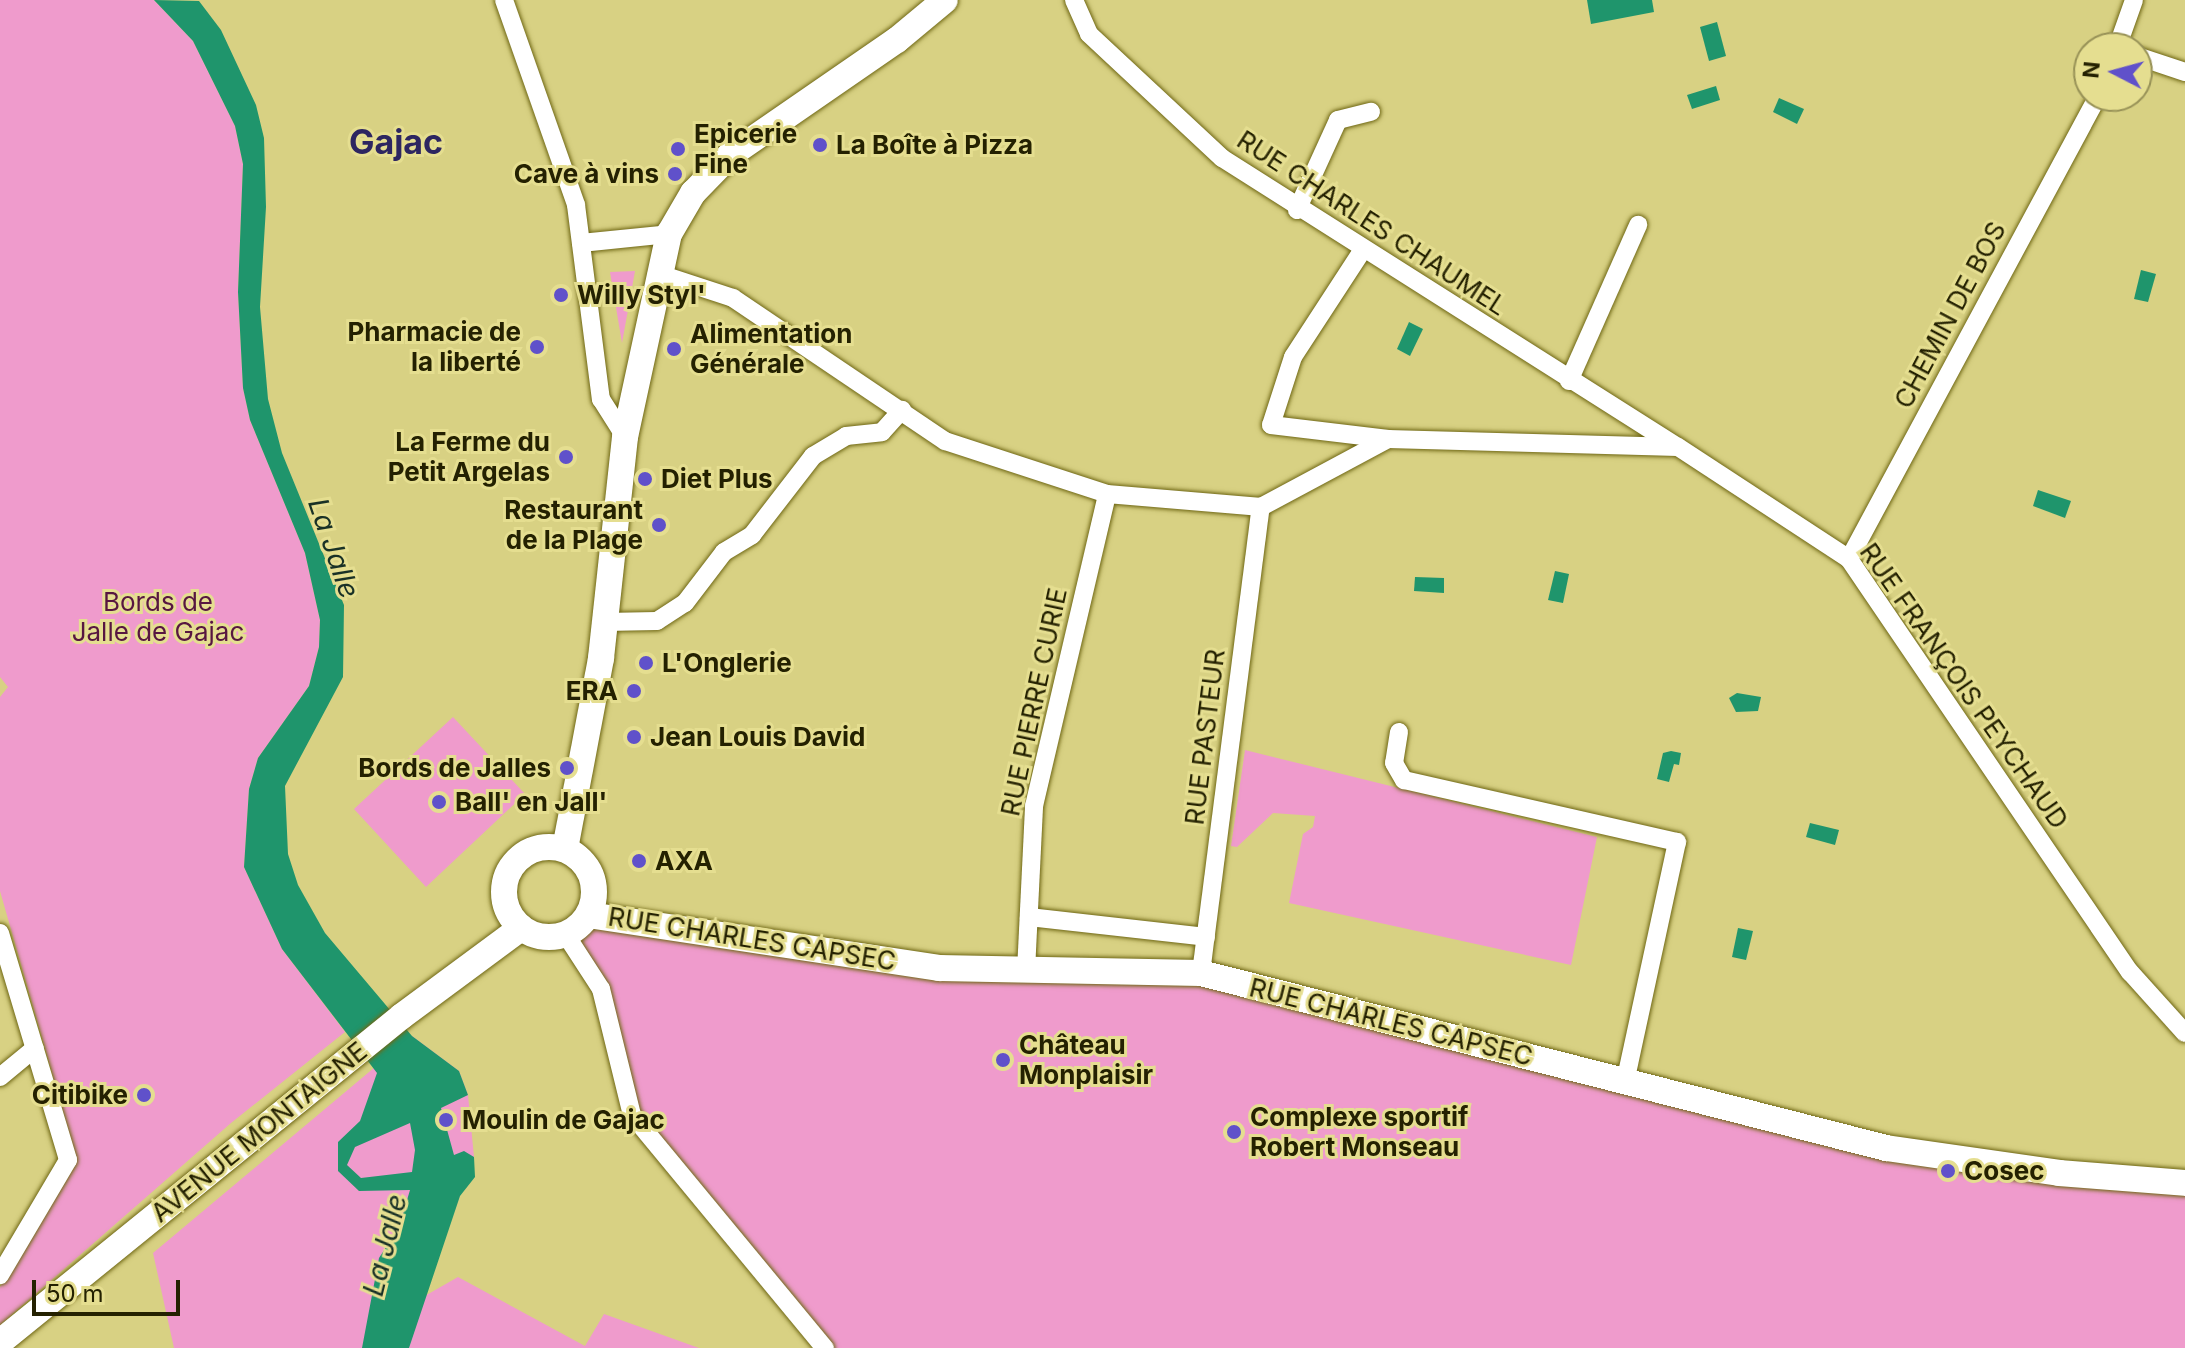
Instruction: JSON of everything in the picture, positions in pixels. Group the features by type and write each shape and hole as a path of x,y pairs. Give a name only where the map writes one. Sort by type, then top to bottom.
{"main road":[{"path":"565,849 604,622 625,437 657,273 669,234 693,193 730,155 897,40 945,0"},
{"path":"534,849 565,849 582,860 593,876 595,896 589,915 566,935 534,936 521,928 504,901 510,870 534,849"},
{"name":"RUE CHARLES CAPSEC","path":"589,915 939,968 1201,973 1886,1148 2059,1173 2185,1183"},
{"name":"AVENUE MONTAIGNE","path":"0,1342 402,1016 521,928"}],"street":[{"path":"504,0 576,205 601,399 625,437"},
{"name":"RUE CHARLES CHAUMEL","path":"1074,0 1089,34 1222,158 1297,210 1678,447"},
{"path":"2123,32 2134,0"},
{"path":"2153,61 2185,72"},
{"path":"1297,210 1338,120 1371,112"},
{"name":"CHEMIN DE BOS","path":"1849,559 2089,112"},
{"path":"1569,381 1638,225"},
{"path":"581,243 669,234"},
{"path":"1362,251 1293,357 1271,425 1388,439 1678,447"},
{"path":"657,273 733,298 945,441 1107,494 1261,507 1388,439"},
{"path":"604,622 657,621 685,603 724,552 752,535 813,456 846,436 882,432 902,410"},
{"name":"RUE FRANÇOIS PEYCHAUD","path":"1678,447 1849,559 2130,972 2185,1033"},
{"name":"RUE PIERRE CURIE","path":"1026,971 1034,806 1107,494"},
{"name":"RUE PASTEUR","path":"1201,973 1261,507"},
{"path":"1399,732 1394,763 1404,780 1677,842 1625,1082"},
{"path":"1029,917 1206,937"},
{"path":"566,935 601,989 632,1115 825,1348"},
{"path":"0,1275 68,1160 2,944"},
{"path":"0,1077 35,1048"}],"green space":[{"name":"Bords de Jalle de Gajac","path":"0,0 154,0 193,41 235,126 243,164 238,292 243,388 250,420 305,553 320,620 319,647 309,686 258,758 249,789 244,867 282,949 345,1032 231,1123 0,1325 0,1287 75,1153 0,891 0,697 8,687 0,677"},
{"path":"635,271 622,343 610,272"},
{"name":"Ball' en Jall'","path":"453,717 525,794 426,887 354,809"},
{"path":"1245,750 1597,837 1571,965 1289,903 1303,834 1313,827 1315,816 1273,813 1237,847 1231,846"},
{"name":"Complexe sportif Robert Monseau","path":"590,915 940,968 1180,970 1886,1148 2185,1183 2185,1348 825,1348 632,1115 608,1021 566,935"},
{"path":"412,1036 459,1071 468,1095 474,1157 423,1297 458,1277 585,1346 604,1314 699,1348 174,1348 153,1253"}],"shaded area":[{"path":"154,0 199,1 221,30 256,105 264,138 266,207 260,307 268,399 282,453 344,605 343,677 285,786 288,854 298,885 325,933 412,1036 459,1071 468,1095 441,1108 454,1155 464,1151 474,1157 475,1177 460,1196 409,1348 362,1348 379,1258 399,1227 410,1190 359,1191 338,1171 338,1142 360,1121 377,1073 282,949 244,867 249,789 258,758 309,686 319,647 320,620 305,553 250,420 243,388 238,292 243,164 235,126 193,41","holes":["410,1123 415,1150 412,1172 361,1178 347,1165 355,1147"]},
{"path":"1587,0 1652,0 1654,12 1591,24"},
{"path":"1717,22 1726,56 1709,61 1700,27"},
{"path":"1716,86 1720,100 1692,109 1687,95"},
{"path":"1779,98 1804,109 1797,124 1773,112"},
{"path":"2141,270 2156,274 2148,302 2134,299"},
{"path":"1409,322 1423,329 1410,356 1397,349"},
{"path":"2038,490 2071,501 2065,518 2033,506"},
{"path":"1555,571 1569,574 1563,603 1548,600"},
{"path":"1415,577 1444,578 1444,593 1414,591"},
{"path":"1737,693 1761,697 1758,711 1736,712 1729,698"},
{"path":"1663,753 1681,753 1679,765 1674,764 1669,782 1657,779"},
{"path":"1810,823 1839,830 1835,845 1806,837"},
{"path":"1738,928 1753,931 1746,960 1732,957"}],"place":[{"name":"La Boîte à Pizza","path":"820,145"},
{"name":"Epicerie Fine","path":"678,149"},
{"name":"Cave à vins","path":"675,174"},
{"name":"Willy Styl'","path":"561,295"},
{"name":"Pharmacie de la liberté","path":"537,347"},
{"name":"Alimentation Générale","path":"674,349"},
{"name":"La Ferme du Petit Argelas","path":"566,457"},
{"name":"Diet Plus","path":"645,479"},
{"name":"Restaurant de la Plage","path":"659,525"},
{"name":"L'Onglerie","path":"646,663"},
{"name":"ERA","path":"634,691"},
{"name":"Jean Louis David","path":"634,737"},
{"name":"Bords de Jalles","path":"567,768"},
{"name":"Ball' en Jall'","path":"439,802"},
{"name":"AXA","path":"639,861"},
{"name":"Château Monplaisir","path":"1003,1060"},
{"name":"Citibike","path":"144,1095"},
{"name":"Moulin de Gajac","path":"446,1120"},
{"name":"Complexe sportif Robert Monseau","path":"1234,1132"},
{"name":"Cosec","path":"1948,1171"}],"district":[{"name":"Gajac","path":"396,142"}],"water label":[{"name":"La Jalle","path":"334,548"},
{"name":"La Jalle","path":"385,1245"}]}
